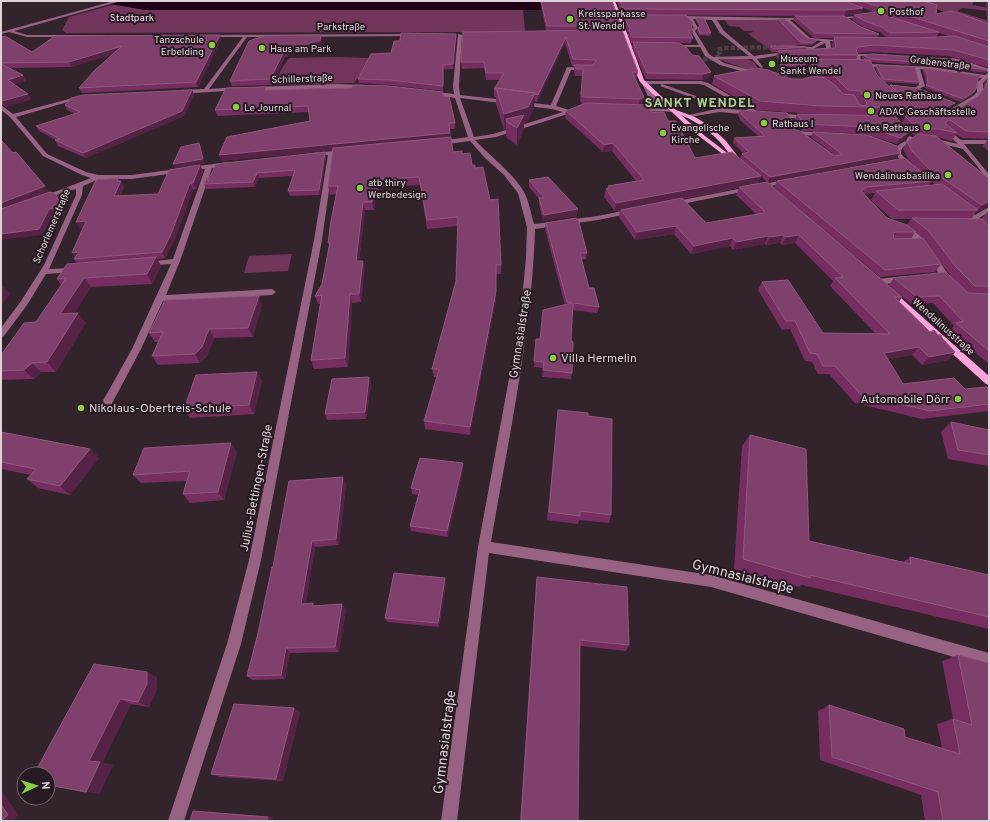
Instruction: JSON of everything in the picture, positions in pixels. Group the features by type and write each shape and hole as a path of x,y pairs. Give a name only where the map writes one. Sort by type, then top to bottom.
{"main road":[{"path":"614,4 642,81 673,111 722,152 741,165 718,137 698,120 691,116 673,111"},
{"path":"761,183 776,195"},
{"name":"Wendalinusstraße","path":"875,280 989,381"}],"street":[{"path":"1,33 119,1"},
{"path":"829,18 844,18 874,14 862,10"},
{"path":"620,17 627,17"},
{"path":"671,17 814,18"},
{"path":"713,17 722,32 753,58 761,67"},
{"path":"692,18 696,28 693,31 702,46 711,58 722,64 766,75 806,74"},
{"path":"844,18 850,22"},
{"path":"787,19 809,39 855,41"},
{"path":"10,31 27,36 108,36"},
{"path":"452,35 467,34"},
{"path":"620,34 626,34"},
{"name":"Parkstraße","path":"198,36 417,35"},
{"path":"460,35 456,86 457,96 472,140"},
{"path":"206,90 246,36"},
{"path":"711,58 753,58 783,53 830,52 827,40"},
{"path":"780,47 810,49 827,40"},
{"path":"629,45 636,46"},
{"path":"664,46 702,46"},
{"path":"677,46 688,50"},
{"path":"870,67 859,61 857,57 858,55 891,55"},
{"path":"941,59 960,61 989,71"},
{"path":"809,80 806,74 807,68 812,65 832,64"},
{"name":"Grabenstraße","path":"853,64 870,67 930,66 987,76"},
{"path":"554,107 566,67 592,69"},
{"path":"917,67 921,77 922,86 917,88"},
{"path":"741,74 751,72"},
{"path":"766,75 779,82"},
{"path":"937,118 975,97 980,92 980,83 987,76"},
{"path":"642,81 702,82 714,80"},
{"path":"641,109 653,102 642,81"},
{"path":"655,82 735,112"},
{"path":"702,82 757,113"},
{"name":"Schillerstraße","path":"174,92 336,86 374,88"},
{"path":"910,88 917,88 924,91"},
{"path":"424,92 554,107 568,112"},
{"path":"980,92 987,94"},
{"path":"12,116 74,98 91,96"},
{"path":"954,103 961,106"},
{"path":"1,107 12,116 45,155 74,170 98,177 132,177 238,162"},
{"path":"430,144 472,140 513,131 585,107"},
{"path":"634,108 673,111"},
{"path":"691,116 699,113 720,110 763,114"},
{"path":"770,114 818,118"},
{"path":"788,116 797,133 807,140"},
{"path":"946,130 980,163 989,180"},
{"path":"905,132 916,139"},
{"path":"797,133 833,135"},
{"path":"914,171 900,161 895,147 916,139 935,140 966,148"},
{"name":"Gymnasialstraße","path":"449,821 484,547 524,319 530,258 531,227 525,205 517,186 472,140"},
{"path":"959,142 989,142"},
{"path":"304,155 354,151"},
{"name":"Julius-Bettingen-Straße","path":"176,821 234,644 255,560 318,240 331,153"},
{"path":"105,406 128,368 161,298 180,251 209,166"},
{"path":"35,201 80,186 98,177"},
{"path":"662,206 761,183 793,180"},
{"name":"Schorlemerstraße","path":"1,334 24,303 43,272 79,195 80,186"},
{"path":"953,201 989,234"},
{"path":"975,221 989,209"},
{"path":"531,227 598,218 640,210"},
{"path":"913,222 898,224 922,242 939,275 957,289"},
{"path":"908,242 922,242"},
{"path":"137,264 176,261"},
{"path":"43,272 82,269"},
{"path":"875,280 914,278"},
{"path":"161,298 272,292"},
{"name":"Gymnasialstraße","path":"484,547 711,581 989,660"}],"green space":[{"name":"Stadtpark","path":"127,1 504,1 502,8 523,8 525,32 66,33 62,30 69,17"},
{"path":"506,1 556,2 557,6 505,6"},
{"path":"906,1 974,1 972,5 989,8 989,11 963,8 957,11 989,21 987,29"},
{"path":"724,19 778,20 799,45 769,49 748,33 753,32 752,31 744,31 739,27 729,26"},
{"path":"289,58 372,58 354,83 274,85 282,68"},
{"path":"744,58 754,62 757,67 749,70 718,59"},
{"path":"292,254 288,271 244,273 249,256"}],"building":[{"path":"541,1 612,1 621,26 547,26"},
{"path":"620,1 845,1 863,8 846,10 623,9"},
{"path":"861,1 923,1 937,5 936,14 952,11 989,24 989,41"},
{"path":"875,12 939,32 890,33 882,27 867,22 854,15"},
{"path":"624,15 686,15 693,23 691,26 693,30 688,30 693,38 632,37"},
{"path":"795,16 844,16 861,27 879,34 815,33"},
{"path":"696,18 704,18 711,33 700,33 698,29 700,25"},
{"path":"778,19 785,19 807,38 817,40 813,43 800,42"},
{"path":"622,30 638,72 632,72 644,97 640,99 583,97 581,94 583,69 576,69 574,65 593,65 596,61 573,59 566,37 538,95 535,93 496,88 496,90 494,89 504,73 486,73 484,62 461,62 463,32"},
{"path":"401,33 456,34 453,64 443,65 443,86 390,80 358,79 371,54 391,53 394,41 400,41"},
{"path":"220,35 196,82 79,88 95,70 122,46 69,62 1,63 1,37 5,36 32,52 55,36"},
{"path":"320,35 321,40 284,51 286,52 284,52 270,79 230,81 249,41 264,36"},
{"path":"955,36 989,47 989,60 953,50 875,45 858,47 856,50 858,55 820,55 809,57 805,65 780,65 796,62 786,60 778,51 835,48 834,37 918,38"},
{"path":"633,42 679,43 686,47 692,55 699,56 711,72 703,74 647,73"},
{"path":"770,46 796,46 806,47 773,49"},
{"path":"873,54 950,59 987,70 934,63 871,59 863,55"},
{"path":"821,59 870,60 877,75 894,91 904,96 916,108 822,106 760,101 714,76 756,68 768,70 791,79 803,79 815,76 825,78 835,85 843,94 854,95 860,105 865,106 867,103 860,91 848,90 835,77 812,66 815,61"},
{"path":"1,64 23,75 8,80 28,94 1,100"},
{"path":"876,65 915,67 919,81 883,79"},
{"path":"924,68 981,76 978,79 977,87 974,92 963,99 926,85 928,83 927,74"},
{"path":"989,77 989,132 966,131 950,120 946,122 946,124 957,133 939,129 917,128 905,116 933,116 950,112 978,96 986,86"},
{"path":"354,85 389,86 443,92 443,96 449,96 455,123 449,123 450,133 219,155 227,137 310,121 308,106 215,110 226,88 266,87 265,90 351,88"},
{"path":"890,85 917,88 955,103 932,113 923,113 908,97 897,92"},
{"path":"496,88 535,93 528,107 504,114"},
{"path":"192,90 182,111 83,153 55,140 60,139 36,126 80,112 65,105 71,98 83,95"},
{"path":"586,103 648,105 652,112 664,112 668,121 676,121 695,158 732,152 761,176 616,203 606,189 609,188 608,186 644,180 613,143 604,145 566,111"},
{"path":"740,110 787,113 795,126 795,130 800,131 835,156 842,154 813,132 867,135 897,146 900,153 770,177 742,154 749,152 734,138 765,136 742,115"},
{"path":"797,114 895,116 909,132 900,138 869,127 804,124"},
{"path":"524,115 517,128 507,122 506,119"},
{"path":"918,134 936,136 989,179 989,201 982,205 929,169 912,151 907,142"},
{"path":"451,137 453,152 462,151 462,154 470,153 472,165 475,165 475,168 483,167 490,200 498,199 501,265 496,265 496,291 470,427 424,421 439,369 432,369 456,281 458,217 427,220 419,177 378,179 377,190 374,190 372,202 363,202 356,261 363,261 359,294 350,294 345,358 311,360 322,295 315,296 322,284 330,242 328,243 331,221 338,186 328,186 333,148"},
{"path":"1,140 13,153 16,152 45,186 1,203"},
{"path":"199,143 203,159 173,164 181,147"},
{"path":"325,152 319,190 288,191 295,170 257,173 253,182 204,184 207,177 208,181 216,164"},
{"path":"905,158 932,181 866,187 861,191 887,218 907,225 916,232 895,232 893,234 894,239 923,238 941,264 885,270 777,181"},
{"path":"200,165 193,183 190,183 171,234 162,252 74,259 79,252 72,253 86,221 76,222 96,180 118,178 117,181 121,181 114,196 158,194 169,170"},
{"path":"548,177 578,209 544,215 539,198 544,198 529,180"},
{"path":"767,182 902,297 894,297 930,332 934,330 938,335 941,335 955,352 929,357 919,347 884,353 903,384 954,378 965,389 987,387 989,389 989,404 930,411 861,395 835,366 823,366 817,354 810,353 795,321 786,321 762,282 788,280 823,333 890,334 835,278 843,277 799,235 786,237 783,235 768,236 736,242 733,238 694,246 676,226 637,232 621,210 682,198 706,223 764,213 763,212 765,212 739,187"},
{"path":"942,184 978,210 898,210 876,191"},
{"path":"50,192 56,194 61,207 49,209 39,229 1,234 1,209"},
{"path":"576,218 579,222 587,253 580,253 589,288 594,288 599,307 573,303 571,341 573,342 572,373 543,370 544,362 534,361 536,339 540,339 543,310 572,303 567,302 546,223"},
{"path":"912,218 983,219 989,227 989,286 975,286 956,267 928,230"},
{"path":"156,257 147,274 84,278 60,314 78,313 47,362 32,363 24,370 1,371 1,355 24,323 36,322 66,278 57,279 67,264"},
{"path":"946,272 968,293 989,294 989,351 956,323 963,321 939,296 917,297 894,278"},
{"path":"259,296 248,328 209,329 202,347 195,354 152,356 163,332 149,333 165,300"},
{"path":"257,372 249,405 184,409 196,375"},
{"path":"369,377 365,412 325,414 332,379"},
{"path":"558,410 588,413 588,416 612,419 611,515 580,511 580,516 549,512"},
{"path":"951,422 989,430 989,455 958,450"},
{"path":"1,432 90,449 60,486 27,479 36,469 1,462"},
{"path":"750,435 806,449 809,541 911,564 910,557 989,575 989,617 810,575 810,578 743,559"},
{"path":"231,443 218,492 183,494 190,471 133,475 144,448"},
{"path":"420,458 463,463 447,531 410,526 420,490 411,488"},
{"path":"343,477 336,539 312,541 301,604 313,603 312,606 342,604 335,647 286,648 281,675 247,676 273,567 289,481"},
{"path":"394,573 445,578 438,623 385,618"},
{"path":"537,577 627,587 629,645 580,640 578,821 521,821"},
{"path":"958,655 989,663 989,821 943,821 938,792 832,757 829,705 904,729 905,737 960,754 953,719 972,725"},
{"path":"94,664 147,672 147,684 138,702 120,699 89,761 100,762 86,792 56,786 56,766 38,766"},
{"path":"234,704 294,708 276,779 211,774"},
{"path":"1,804 8,815 1,821"},
{"path":"193,811 268,817 266,821 190,821"}],"waterway":[{"path":"115,1 145,6 591,6"},
{"path":"928,7 950,15"}],"tunnel":[{"path":"703,59 711,59 721,55 717,50 724,48 780,47"}],"place":[{"name":"Posthof","path":"881,11"},
{"name":"Kreissparkasse St. Wendel","path":"570,19"},
{"name":"Tanzschule Erbelding","path":"212,45"},
{"name":"Haus am Park","path":"262,48"},
{"name":"Museum Sankt Wendel","path":"772,64"},
{"name":"Neues Rathaus","path":"867,95"},
{"name":"Le Journal","path":"236,107"},
{"name":"ADAC Geschäftsstelle","path":"871,111"},
{"name":"Rathaus I","path":"764,123"},
{"name":"Altes Rathaus","path":"927,127"},
{"name":"Evangelische Kirche","path":"663,133"},
{"name":"Wendalinusbasilika","path":"948,175"},
{"name":"atb thiry Werbedesign","path":"360,188"},
{"name":"Villa Hermelin","path":"553,358"},
{"name":"Automobile Dörr","path":"958,399"},
{"name":"Nikolaus-Obertreis-Schule","path":"81,408"}],"district":[{"name":"SANKT WENDEL","path":"700,102"}]}
